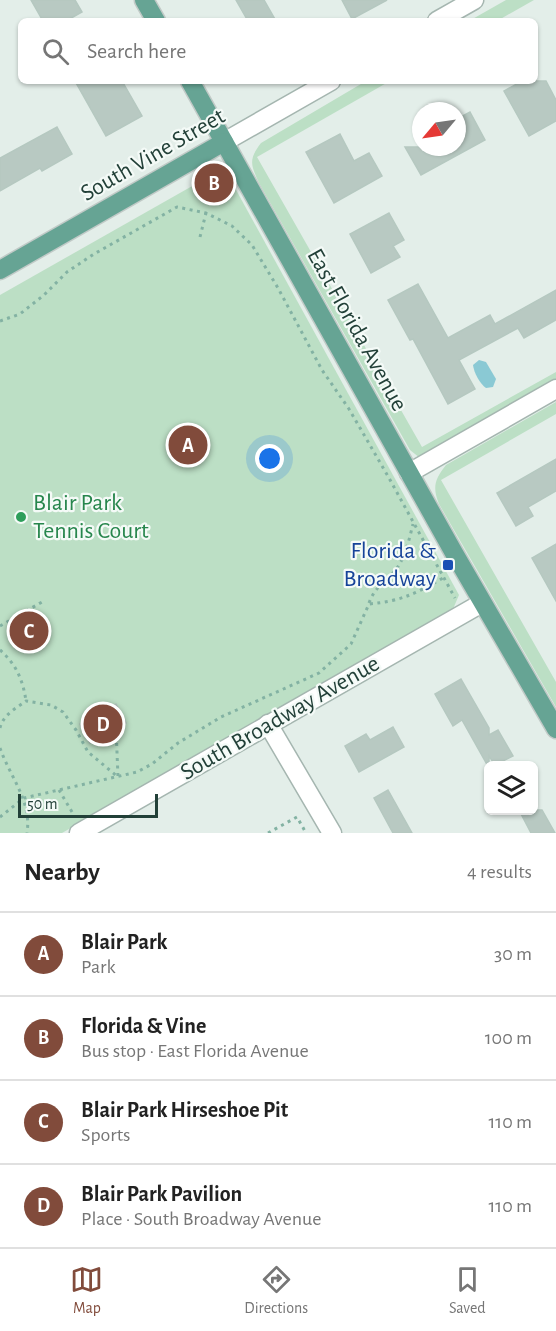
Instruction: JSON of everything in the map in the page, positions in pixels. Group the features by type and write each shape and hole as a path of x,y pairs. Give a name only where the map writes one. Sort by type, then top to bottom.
{"main road":[{"path":"144,0 154,18"},
{"name":"East Florida Avenue","path":"192,84 482,603 556,729"},
{"name":"South Vine Street","path":"0,270 224,142"}],"street":[{"path":"442,18 474,0"},
{"name":"South Vine Street","path":"224,142 326,84"},
{"path":"409,473 556,389"},
{"name":"South Broadway Avenue","path":"79,833 482,603"},
{"path":"268,724 332,833"}],"path":[{"path":"0,321 20,314 44,295 67,272 94,254 177,207 206,213 232,226 252,245 278,288 322,370 349,409 456,600"},
{"path":"200,237 206,213"},
{"path":"0,817 24,798 137,772 152,764 178,743 221,717 319,673 351,644 373,592 394,572 399,563 409,541 413,522"},
{"path":"369,604 393,601 412,595 443,578"},
{"path":"0,626 42,602"},
{"path":"0,650 10,659 23,682 26,700"},
{"path":"0,728 10,712 26,700 51,705 63,712 88,752 118,777"},
{"path":"116,728 118,777"},
{"path":"0,748 24,798 29,823 27,833"},
{"path":"59,790 74,817 82,812"},
{"path":"268,833 297,817 306,833"}],"green space":[{"path":"506,0 534,0 502,18 474,18"},
{"path":"361,84 385,84 257,157 422,447 556,372 556,385 420,458 410,450 259,183 252,163 254,154 261,143"},
{"path":"224,168 459,595 453,609 62,833 0,833 0,295"},
{"path":"556,402 556,414 441,480 556,682 556,707 439,504 435,488 437,479 446,465"}],"water":[{"path":"479,360 486,362 496,379 493,387 486,388 478,378 473,365"}],"building":[{"path":"31,0 75,0 82,12 71,18 41,18"},
{"path":"236,0 264,0 274,18 246,18"},
{"path":"342,0 387,0 354,18 351,18"},
{"path":"538,81 546,81 556,100 556,121 529,136 504,91 517,84 538,84"},
{"path":"77,84 124,84 142,116 106,136"},
{"path":"470,112 485,140 466,150 466,114"},
{"path":"57,127 72,154 42,171 40,168 0,191 0,158"},
{"path":"340,134 354,161 369,153 382,176 334,203 306,152"},
{"path":"405,147 412,147 412,156 456,156 421,175"},
{"path":"389,213 404,240 393,246 400,257 371,273 350,234"},
{"path":"418,284 448,338 490,315 495,324 556,290 556,320 524,338 518,328 459,360 475,389 448,404 413,339 410,340 388,300"},
{"path":"556,459 556,491 528,507 533,516 516,526 497,493"},
{"path":"556,544 556,601 532,558"},
{"path":"461,679 489,728 489,735 498,730 513,756 503,761 492,761 489,756 489,761 485,761 462,720 453,726 435,694"},
{"path":"116,704 126,723 90,743 80,724"},
{"path":"393,727 404,747 359,772 345,746 366,734 370,740"},
{"path":"388,790 412,833 393,833 374,798"},
{"path":"538,810 542,810 555,833 531,833 522,815 538,815"}],"place":[{"name":"Florida & Vine","path":"214,183"},
{"name":"Blair Park","path":"188,445"},
{"name":"Blair Park Tennis Court","path":"21,517"},
{"name":"Florida & Broadway","path":"448,565"},
{"name":"Blair Park Hirseshoe Pit","path":"29,631"},
{"name":"Blair Park Pavilion","path":"103,724"}]}
